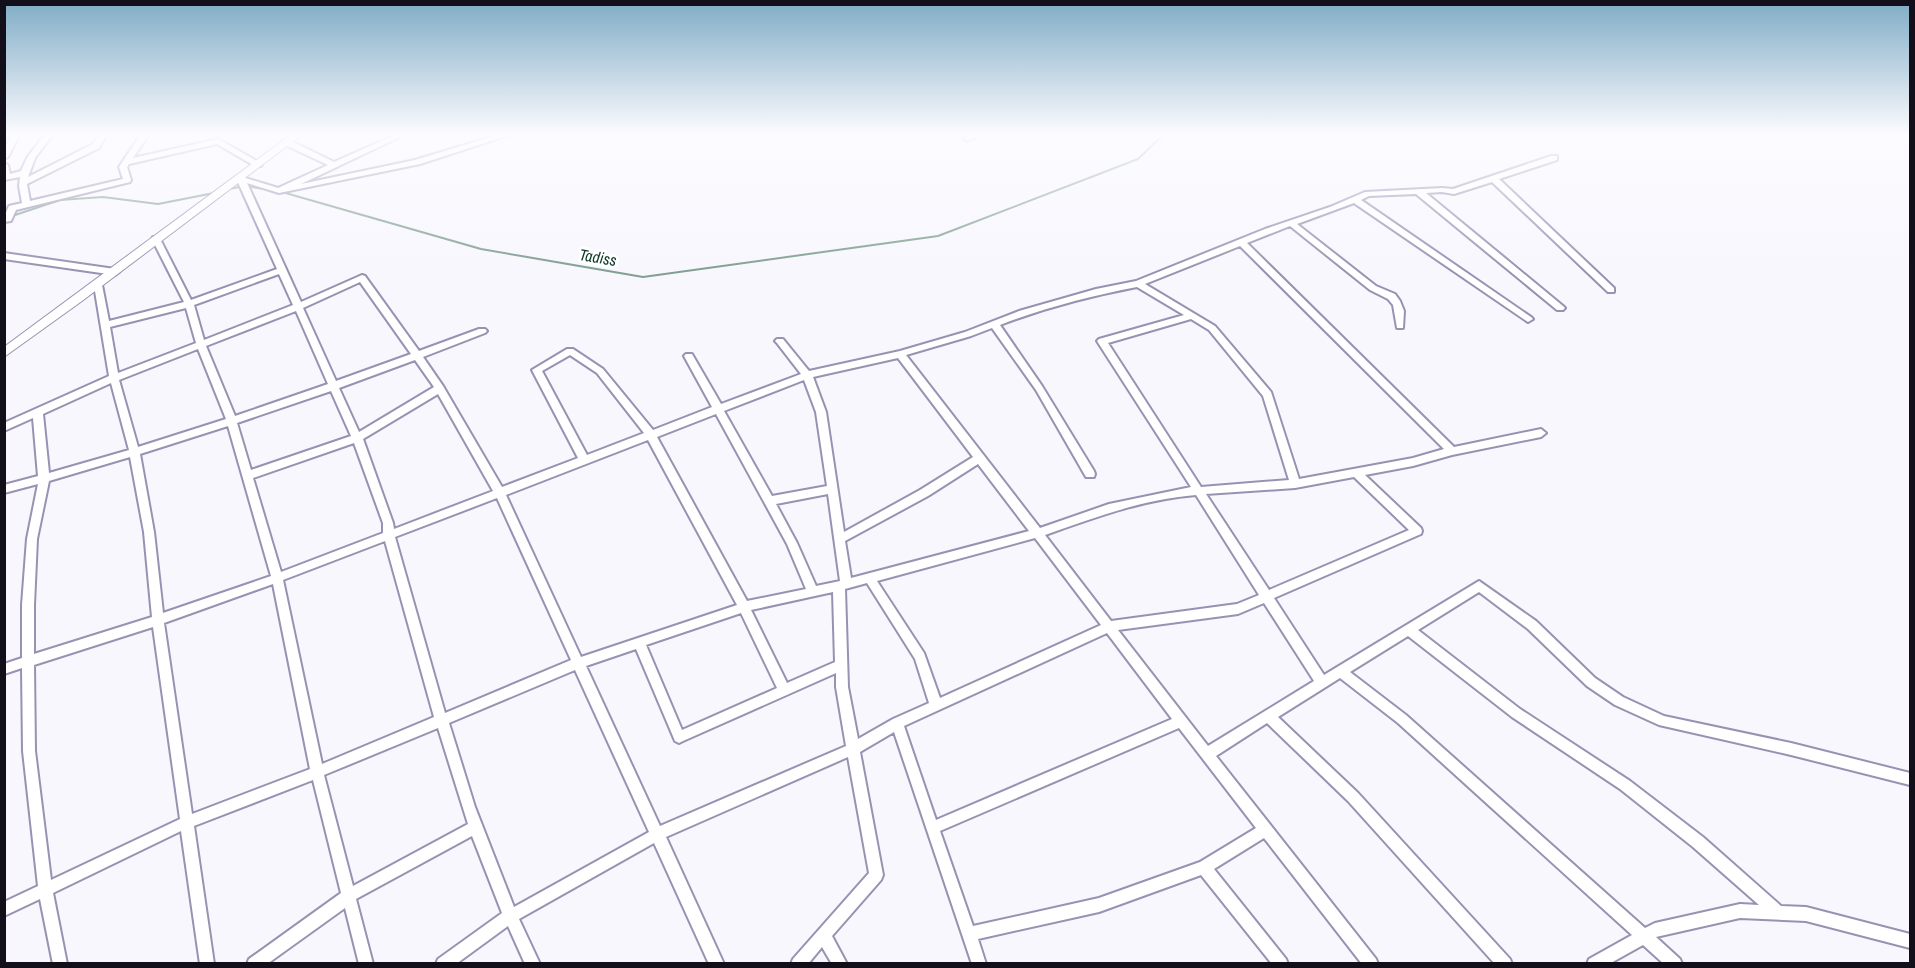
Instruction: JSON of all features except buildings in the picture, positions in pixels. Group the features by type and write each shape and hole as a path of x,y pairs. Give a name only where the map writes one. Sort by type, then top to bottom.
{"main road":[{"path":"4,353 240,179"}],"street":[{"path":"24,179 21,193 27,205"},
{"path":"23,183 31,179"},
{"path":"4,220 8,219 12,208 127,179"},
{"path":"240,179 300,306 357,438 387,523 442,719 476,828 509,917 532,963"},
{"path":"241,179 279,191 335,179"},
{"path":"279,191 304,179"},
{"path":"4,669 158,620 278,578 807,375 900,354 1096,292 1138,284 1368,194 1418,191 1454,192 1490,179"},
{"path":"1494,179 1611,290"},
{"path":"1418,191 1560,308"},
{"path":"1355,200 1528,319"},
{"path":"1291,223 1373,288 1388,292 1401,309 1400,326"},
{"path":"156,239 189,304 201,345 232,422 278,578 317,772 366,963"},
{"path":"1242,242 1452,451"},
{"path":"4,256 115,272"},
{"path":"105,326 189,304 282,270"},
{"path":"4,427 38,414 114,378 300,306 362,278 440,388 500,493 717,963"},
{"path":"1138,284 1212,328 1268,395 1295,484"},
{"path":"98,285 114,378 134,451 149,532 158,620 185,823 207,963"},
{"path":"1192,316 1102,341 1322,683"},
{"path":"994,324 1039,388 1090,474"},
{"path":"4,489 232,422 335,387 482,331"},
{"path":"780,341 807,375 821,412 840,539 843,585 842,687 876,874 798,963"},
{"path":"584,460 537,370 570,351 600,371 650,434 744,607 785,691"},
{"path":"900,354 1111,626 1181,721 1371,963"},
{"path":"689,356 792,543 813,592"},
{"path":"247,477 357,438 440,388"},
{"path":"38,414 44,479 32,539 29,587 29,751 45,890 60,963"},
{"path":"4,909 185,823 317,772 578,663 744,607 843,585 1038,532 1109,508 1183,492 1295,484 1413,462 1452,451 1541,433"},
{"path":"840,539 924,493 980,458"},
{"path":"442,963 509,917 656,835 853,749 897,723 1111,626 1238,609 1417,531 1356,473"},
{"path":"769,501 833,489"},
{"path":"869,577 920,657 936,705"},
{"path":"1207,754 1479,586 1532,625 1591,682 1619,701 1663,721 1791,749 1911,779"},
{"path":"1408,629 1516,713 1625,785 1698,842 1779,913"},
{"path":"639,642 679,737 841,665"},
{"path":"1340,671 1402,718 1675,963"},
{"path":"1268,716 1353,797 1505,963"},
{"path":"932,828 1181,721"},
{"path":"897,723 980,963"},
{"path":"254,963 349,896 476,828"},
{"path":"969,934 1099,905 1204,867 1266,829"},
{"path":"1204,867 1281,963"},
{"path":"1594,963 1655,930 1740,911 1806,914 1911,941"},
{"path":"823,935 840,963"}],"waterway":[{"name":"Tadiss","path":"282,192 481,249 643,277 938,236 1086,179"},
{"name":"Tadiss","path":"229,189 244,186 270,190"},
{"name":"Tadiss","path":"15,215 60,200 103,197 158,204 214,193"}]}
